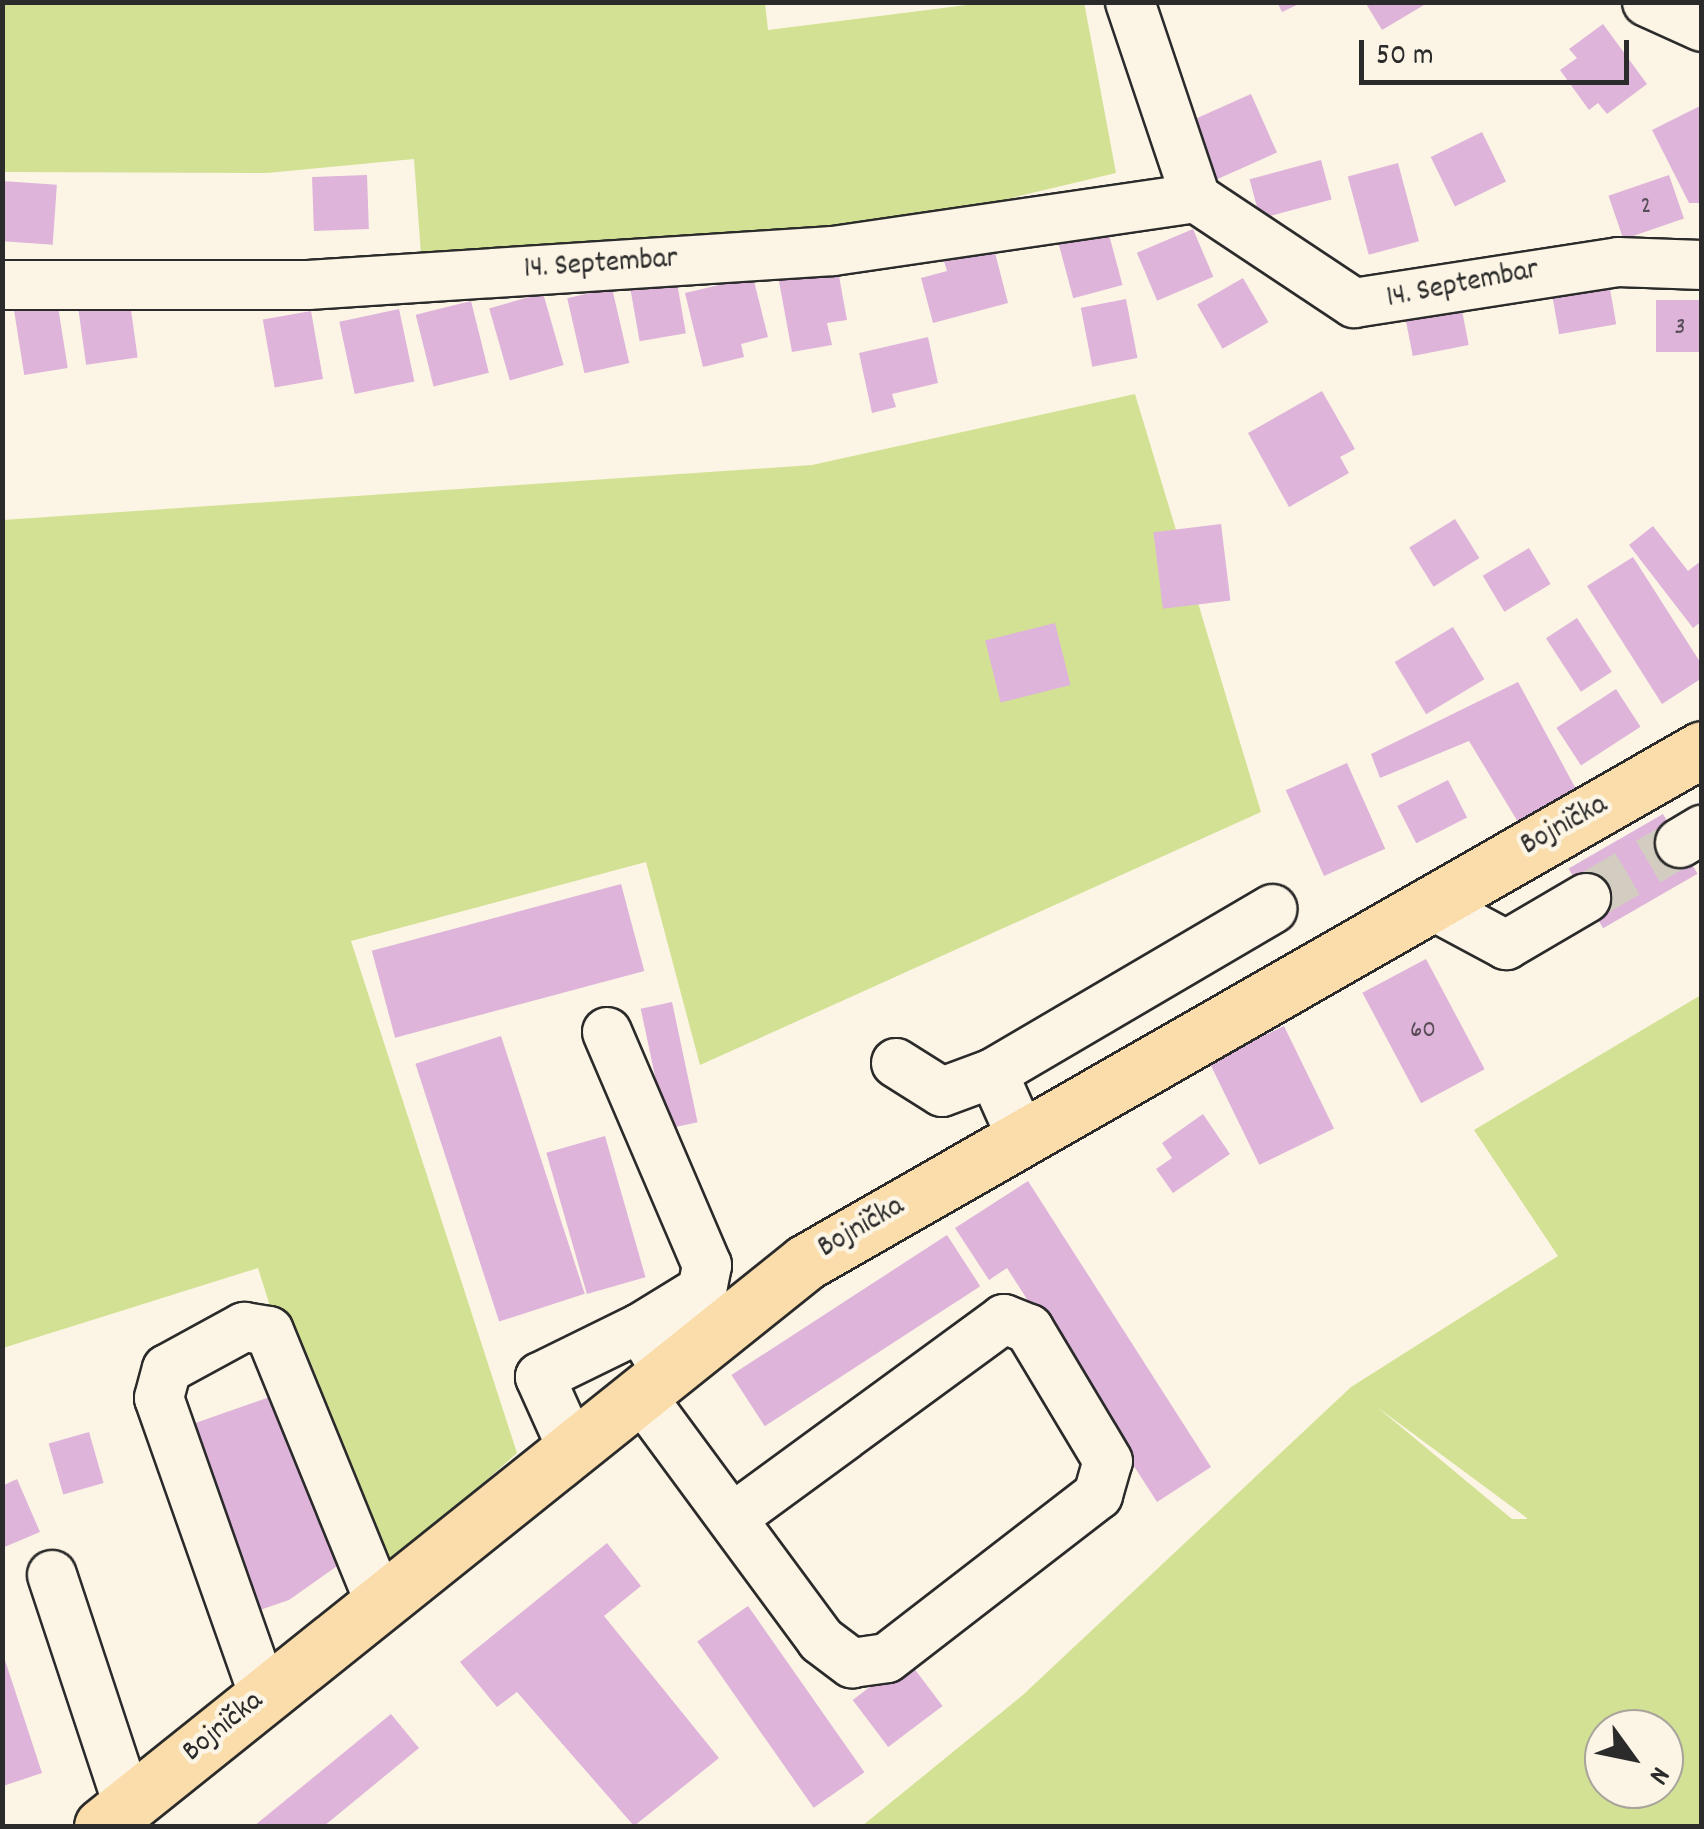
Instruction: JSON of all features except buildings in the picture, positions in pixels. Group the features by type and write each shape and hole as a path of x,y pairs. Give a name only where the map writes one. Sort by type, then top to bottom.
{"main road":[{"name":"Bojnička","path":"115,1816 572,1448 649,1364 806,1262 1021,1136 1702,749"}],"street":[{"path":"1130,2 1196,198"},
{"path":"1647,2 1702,27"},
{"name":"14. Septembar","path":"2,284 308,285 833,251 1196,198 1354,303 1564,268 1702,265"},
{"path":"1428,902 1506,945 1586,898"},
{"path":"896,1063 942,1092 993,1073 1273,909"},
{"path":"572,1448 540,1377 649,1364 702,1290 709,1274 606,1032"},
{"path":"993,1073 1021,1136"},
{"path":"649,1364 732,1518 820,1640 852,1664 870,1663 1098,1495 1108,1461 1029,1329 1004,1320 732,1518"},
{"path":"264,1696 159,1398 167,1370 244,1327 270,1331 380,1603"},
{"path":"52,1575 115,1816"}],"green space":[{"path":"765,2 768,30 983,3 1084,2 1116,173 852,236 421,255 414,159 267,173 3,172 3,3"},
{"path":"1135,394 1261,812 700,1065 646,862 351,941 517,1453 360,1593 258,1268 3,1348 3,520 812,465"},
{"path":"1701,995 1701,1826 862,1826 1024,1694 1351,1387 1558,1256 1474,1130","holes":["1377,1407 1527,1518 1512,1519"]}],"tunnel":[{"path":"1586,898 1680,843"}]}
